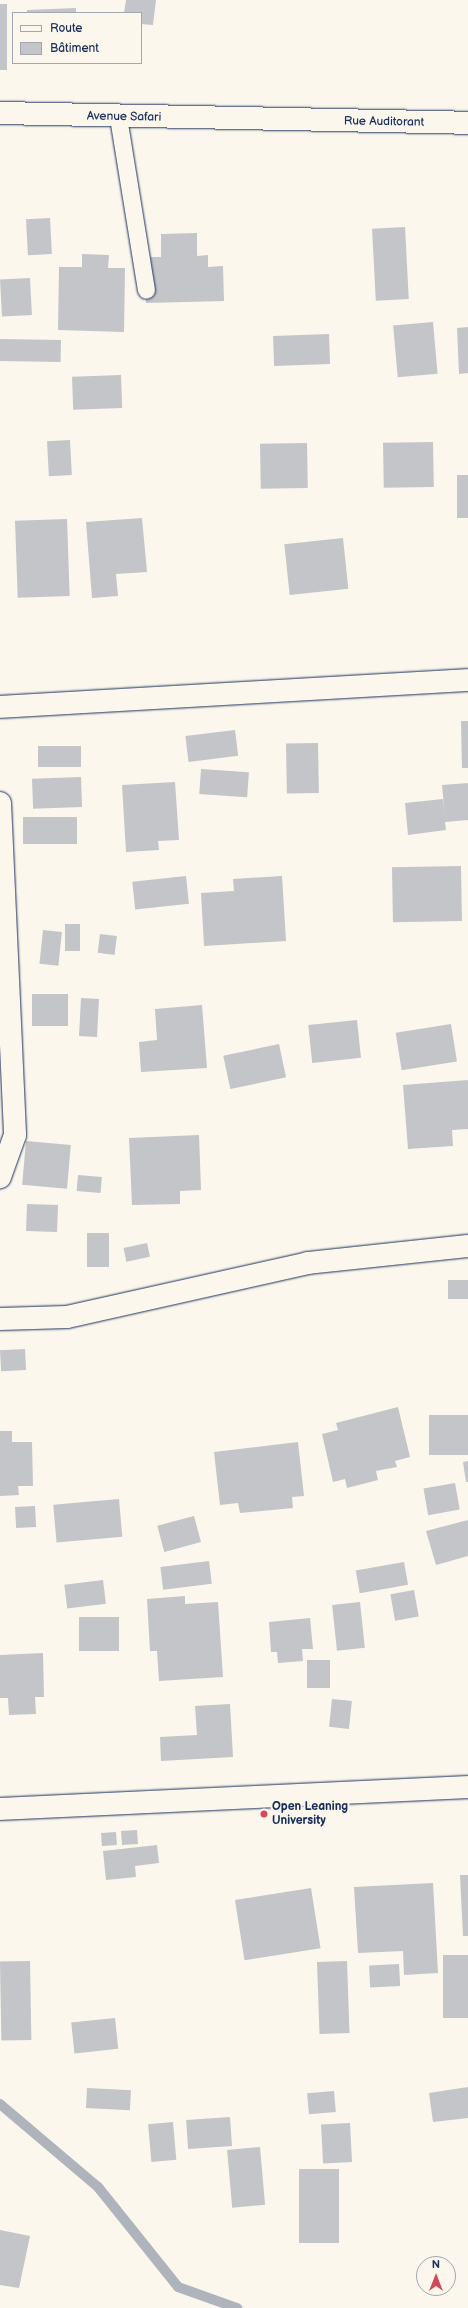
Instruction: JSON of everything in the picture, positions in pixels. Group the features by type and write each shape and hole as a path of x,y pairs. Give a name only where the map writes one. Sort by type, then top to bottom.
{"street":[{"name":"Avenue Safari","path":"0,113 118,117 299,120"},
{"name":"Rue Auditorant","path":"299,120 468,123"},
{"path":"0,707 468,680"},
{"path":"0,803 4,1000 15,1134 0,1178"},
{"path":"0,1319 67,1317 308,1263 468,1246"},
{"path":"0,1808 468,1787"}],"lane":[{"path":"118,117 146,290"}],"building":[{"path":"126,0 156,0 153,25 142,24 142,12 124,12"},
{"path":"0,4 7,4 7,70 0,70"},
{"path":"76,8 76,12 27,12 27,10"},
{"path":"50,218 52,254 28,255 26,219"},
{"path":"405,227 409,299 376,301 372,229"},
{"path":"197,233 197,256 208,255 208,267 223,266 224,301 146,303 144,257 161,257 161,234"},
{"path":"82,254 109,255 108,268 125,268 124,332 58,330 59,267 82,267"},
{"path":"30,278 32,315 2,317 0,280"},
{"path":"433,322 438,374 398,377 393,325"},
{"path":"468,327 468,373 459,374 457,328"},
{"path":"329,334 330,364 274,366 273,336"},
{"path":"0,339 61,340 61,362 0,361"},
{"path":"121,375 122,408 73,410 72,377"},
{"path":"70,440 72,475 49,476 47,441"},
{"path":"433,442 434,487 384,488 383,443"},
{"path":"307,443 308,488 261,489 260,444"},
{"path":"457,475 468,475 468,518 457,518"},
{"path":"142,518 147,572 116,574 118,596 92,598 86,522"},
{"path":"67,519 70,596 18,598 15,521"},
{"path":"343,538 348,589 290,595 284,544"},
{"path":"461,721 468,721 468,768 462,768"},
{"path":"235,730 238,756 189,762 185,736"},
{"path":"318,743 319,793 287,794 286,744"},
{"path":"38,746 81,746 81,767 38,767"},
{"path":"201,769 249,772 247,797 199,794"},
{"path":"81,777 82,807 33,809 32,779"},
{"path":"175,782 179,840 158,841 159,850 126,852 122,785"},
{"path":"468,783 468,820 445,822 446,830 408,835 405,803 443,799 445,816 442,785"},
{"path":"23,817 77,817 77,844 23,844"},
{"path":"461,866 462,921 393,922 392,867"},
{"path":"186,876 189,904 135,909 132,882"},
{"path":"282,876 286,941 204,946 201,893 234,891 233,879"},
{"path":"65,924 80,924 80,951 65,951"},
{"path":"43,930 62,932 58,966 39,964"},
{"path":"100,934 117,936 115,955 98,953"},
{"path":"32,994 68,994 68,1026 32,1026"},
{"path":"81,998 99,999 97,1037 79,1036"},
{"path":"202,1005 207,1068 141,1072 139,1042 157,1040 155,1009"},
{"path":"357,1020 361,1058 312,1063 308,1025"},
{"path":"451,1024 457,1062 402,1070 396,1033"},
{"path":"279,1044 286,1077 230,1089 223,1056"},
{"path":"468,1080 468,1129 452,1130 453,1146 408,1149 403,1085"},
{"path":"199,1135 201,1190 180,1191 180,1204 132,1205 129,1138"},
{"path":"26,1141 71,1145 67,1189 22,1185"},
{"path":"78,1175 102,1177 101,1193 77,1191"},
{"path":"27,1204 58,1205 57,1232 26,1231"},
{"path":"87,1233 109,1233 109,1267 87,1267"},
{"path":"147,1243 150,1257 126,1262 124,1248"},
{"path":"448,1280 468,1280 468,1299 448,1299"},
{"path":"25,1349 26,1370 1,1371 0,1350"},
{"path":"398,1407 410,1457 395,1461 397,1467 376,1471 378,1480 347,1488 345,1479 333,1482 322,1434 338,1430 336,1423"},
{"path":"429,1415 468,1415 468,1455 429,1455"},
{"path":"0,1431 12,1431 12,1442 32,1442 33,1486 18,1486 19,1495 0,1496"},
{"path":"298,1442 304,1496 292,1497 293,1508 240,1513 238,1503 220,1505 214,1452"},
{"path":"468,1461 468,1482 466,1482 463,1462"},
{"path":"455,1483 460,1510 428,1515 423,1489"},
{"path":"119,1499 122,1537 57,1543 53,1505"},
{"path":"35,1506 36,1527 16,1528 15,1507"},
{"path":"194,1516 201,1542 164,1552 157,1526"},
{"path":"468,1520 468,1556 436,1565 426,1531"},
{"path":"209,1561 212,1584 163,1590 160,1567"},
{"path":"404,1562 408,1585 360,1593 356,1571"},
{"path":"103,1580 106,1604 67,1609 64,1585"},
{"path":"414,1590 419,1617 395,1621 390,1594"},
{"path":"185,1596 185,1604 218,1602 223,1677 159,1681 157,1651 150,1651 147,1599"},
{"path":"360,1602 365,1648 337,1651 332,1605"},
{"path":"79,1617 119,1617 119,1651 79,1651"},
{"path":"310,1618 313,1649 302,1649 303,1661 278,1663 277,1652 271,1652 269,1622"},
{"path":"43,1653 44,1697 35,1697 36,1714 9,1715 8,1698 0,1698 0,1655"},
{"path":"307,1660 330,1660 330,1688 307,1688"},
{"path":"332,1699 352,1701 349,1729 329,1727"},
{"path":"230,1704 233,1757 161,1761 160,1737 197,1735 195,1706"},
{"path":"137,1830 138,1844 122,1845 121,1831"},
{"path":"116,1832 117,1845 102,1846 101,1833"},
{"path":"157,1845 159,1863 135,1866 136,1877 106,1880 103,1851"},
{"path":"460,1875 468,1875 468,1936 463,1936"},
{"path":"433,1883 438,1973 404,1975 403,1951 358,1953 354,1887"},
{"path":"311,1888 321,1948 244,1960 235,1900"},
{"path":"443,1955 468,1955 468,2018 443,2018"},
{"path":"30,1961 31,2040 1,2041 0,1962"},
{"path":"347,1961 350,2033 320,2034 317,1962"},
{"path":"399,1964 400,1986 370,1988 369,1966"},
{"path":"115,2018 118,2049 74,2053 71,2023"},
{"path":"468,2087 468,2118 433,2122 429,2093"},
{"path":"87,2088 131,2090 130,2110 86,2108"},
{"path":"334,2091 336,2112 309,2114 307,2093"},
{"path":"230,2117 232,2146 188,2149 186,2120"},
{"path":"173,2122 176,2160 151,2162 148,2124"},
{"path":"350,2123 352,2162 323,2163 321,2125"},
{"path":"260,2147 265,2205 232,2208 227,2150"},
{"path":"299,2169 339,2169 339,2243 299,2243"},
{"path":"0,2230 30,2236 19,2288 0,2285"}],"waterway":[{"path":"0,2104 98,2187 178,2287 237,2308"}],"place":[{"name":"Open Leaning University","path":"264,1814"}]}
